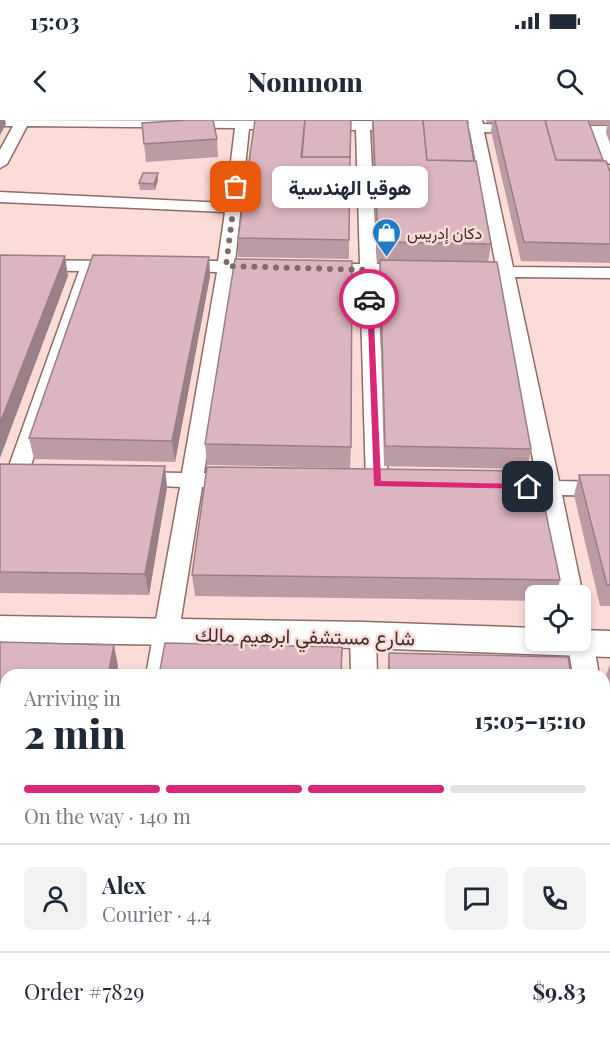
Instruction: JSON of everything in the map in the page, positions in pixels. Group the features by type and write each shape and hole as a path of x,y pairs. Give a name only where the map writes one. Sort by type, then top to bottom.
{"street":[{"path":"0,164 22,121"},
{"path":"0,122 476,124 538,130 604,130 610,160"},
{"path":"160,669 193,480 226,266 244,122"},
{"path":"476,124 569,585"},
{"path":"363,125 377,484"},
{"path":"0,197 233,208"},
{"path":"0,265 140,266"},
{"path":"39,477 8,477 89,266"},
{"path":"161,266 426,271"},
{"path":"449,271 610,273"},
{"path":"110,478 262,482"},
{"path":"354,484 400,484"},
{"path":"492,486 610,489"},
{"name":"شارع مستشفي ابرهيم مالك","path":"0,629 363,635 525,646"},
{"path":"363,635 364,669"}],"building":[{"path":"213,120 217,139 144,144 142,123"},
{"path":"255,120 305,120 301,157 350,157 349,240 238,238"},
{"path":"305,120 351,120 350,157 302,157"},
{"path":"373,120 423,120 427,160 476,161 491,244 378,242"},
{"path":"423,120 467,120 474,161 427,160"},
{"path":"495,120 545,120 556,160 606,161 610,172 610,244 524,242"},
{"path":"545,120 588,120 603,160 556,160"},
{"path":"143,173 158,173 154,184 139,183"},
{"path":"0,255 65,256 0,423"},
{"path":"93,255 209,257 172,441 29,438"},
{"path":"235,259 352,261 351,447 205,444"},
{"path":"380,260 497,262 531,449 385,446"},
{"path":"0,464 165,466 145,574 0,572"},
{"path":"207,467 537,471 560,580 192,575"},
{"path":"579,475 610,475 610,585 607,585"},
{"path":"0,642 114,645 109,669 0,669"},
{"path":"165,643 342,647 341,669 160,669"},
{"path":"389,653 568,657 570,669 389,669"}],"way so far":[{"path":"236,187 226,266 368,270 369,299"}],"place":[{"name":"هوقيا الهندسية","path":"236,187"},
{"name":"دكان إدريس","path":"386,258"}],"route":[{"path":"369,299 377,484 528,487"}]}
